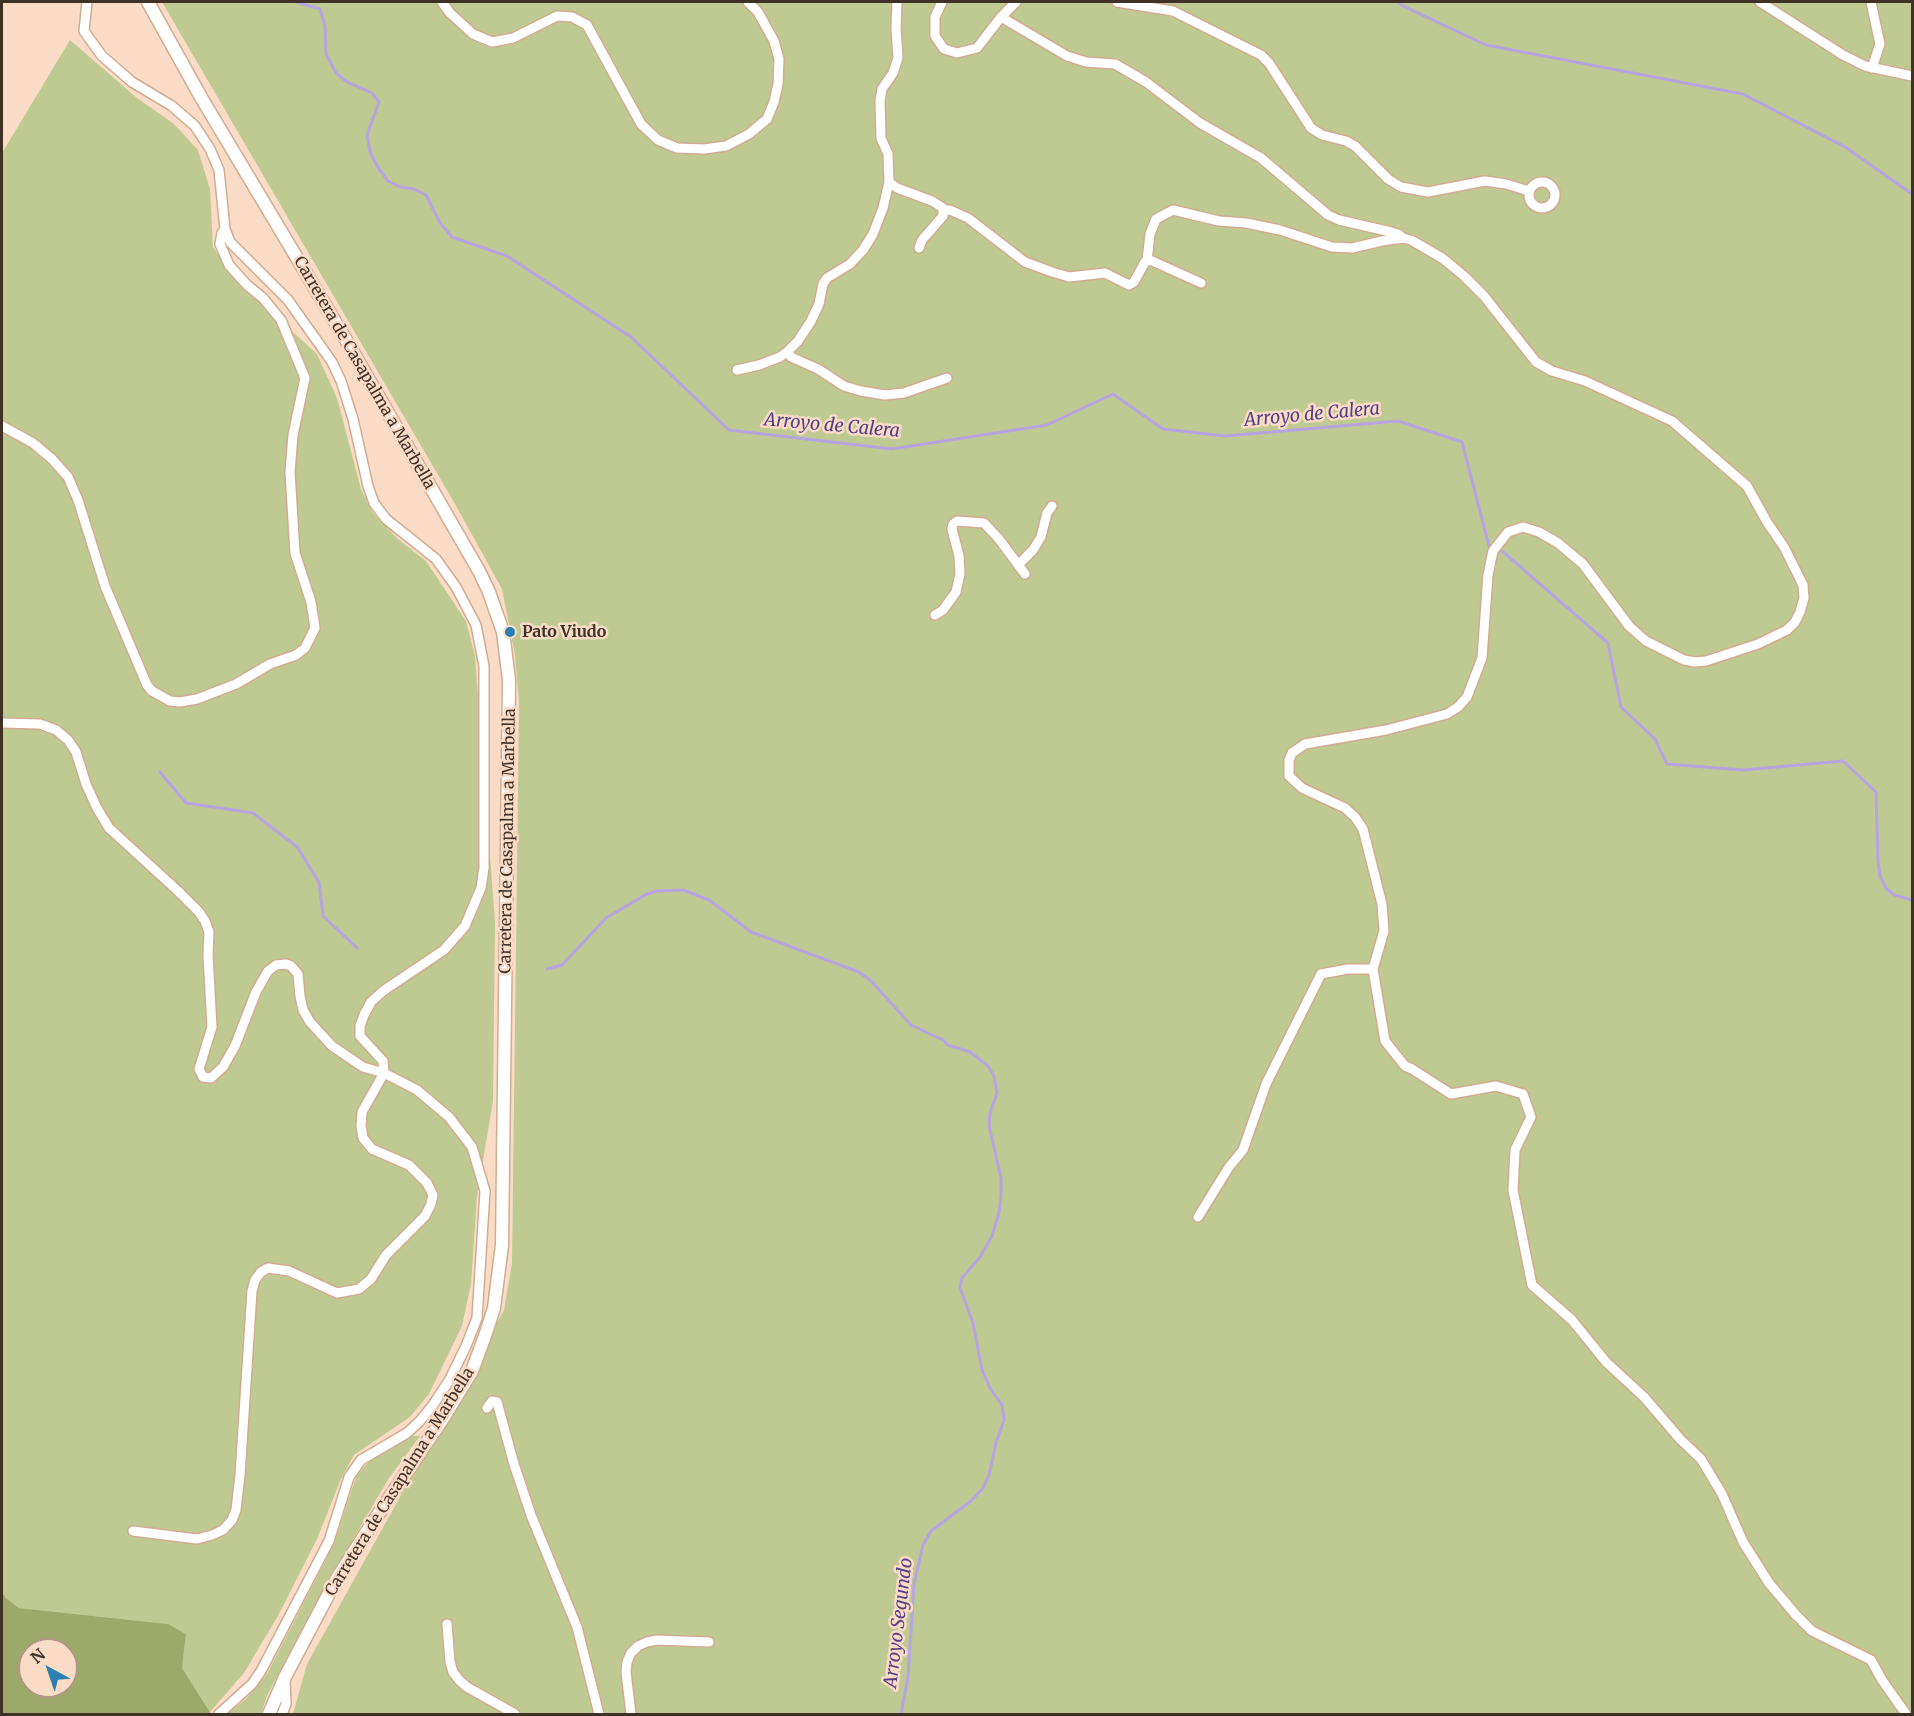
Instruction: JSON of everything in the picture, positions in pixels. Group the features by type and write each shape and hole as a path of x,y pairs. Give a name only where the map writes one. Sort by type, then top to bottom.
{"main road":[{"name":"Carretera de Casapalma a Marbella","path":"148,2 202,99 352,351 479,571 503,632 509,680 502,1245 494,1308 471,1371 444,1418 336,1580 268,1714"}],"street":[{"path":"87,2 84,31 102,56 132,82 172,106 195,126 210,149 219,170 225,229 230,242 288,300 332,362 341,381 353,419 374,503 386,519 436,559 456,587 476,625 484,666 484,868 482,888 465,926 444,950 383,991 371,1002 360,1026 360,1036 383,1061 384,1073 362,1112 363,1138 372,1149 409,1165 428,1184 433,1195 431,1204 425,1215 386,1255 371,1279 359,1289 337,1293 289,1271 268,1268 261,1272 255,1280 252,1291 240,1475 236,1510 232,1520 223,1530 197,1539 133,1531"},
{"path":"442,2 450,13 473,34 492,42 513,38 557,16 572,17 587,26 641,124 658,140 677,148 704,149 726,146 749,134 767,119 774,102 778,84 776,50 765,23 748,2"},
{"path":"737,370 759,365 780,357 788,351 812,321 819,304 823,284 856,257 873,234 883,208 889,182 888,154 881,138 880,101 882,89 893,73 898,58 897,2"},
{"path":"942,2 935,17 935,36 944,49 957,53 977,48 1016,2"},
{"path":"1117,2 1173,11 1261,55 1269,63 1311,128 1322,135 1355,146 1388,179 1401,187 1428,192 1485,181 1529,191"},
{"path":"1760,2 1843,55 1872,68 1912,75"},
{"path":"1871,2 1880,44 1872,68"},
{"path":"1001,17 1067,56 1086,62 1115,64 1146,82 1200,123 1261,158 1328,215 1339,220 1391,232 1423,246 1464,276 1484,296 1536,362 1552,371 1585,381 1672,421 1747,486 1799,574 1803,585 1803,598 1795,622 1778,636 1706,661 1684,660 1647,640 1629,626 1583,564 1558,543 1539,532 1523,527 1508,532 1493,551 1488,575 1482,658 1467,697 1458,706 1441,716 1386,730 1305,744 1298,748 1289,760 1290,776 1302,788 1345,808 1363,829 1382,904 1384,931 1373,969 1384,1041 1404,1066 1451,1094 1496,1086 1523,1094 1531,1117 1515,1150 1513,1190 1532,1285 1572,1320 1606,1362 1644,1397 1680,1439 1701,1459 1722,1494 1748,1550 1768,1582 1796,1615 1812,1631 1871,1660 1906,1714"},
{"path":"889,182 897,188 941,206 943,216 922,240 920,248"},
{"path":"943,211 950,210 968,219 1025,262 1070,277 1105,273 1129,285 1134,282 1147,261 1150,234 1156,219 1173,210 1219,221 1246,223 1280,230 1332,247 1352,248 1362,244 1403,238"},
{"path":"2,426 33,443 68,477 78,500 105,586 147,685 152,691 170,701 197,699 236,684 270,664 296,655 305,648 315,628 311,602 295,554 290,472 293,435 305,378 281,320 263,298 247,285 229,265 220,244 220,238 225,229"},
{"path":"1147,261 1152,260 1201,283"},
{"path":"788,351 791,357 818,369 844,386 861,391 885,395 904,393 947,378"},
{"path":"1018,565 1033,550 1041,537 1047,513 1052,506"},
{"path":"935,615 943,610 956,592 960,574 959,556 952,529 953,524 957,521 984,523 1025,574"},
{"path":"2,723 40,724 56,730 68,740 76,752 86,784 97,808 109,828 178,891 205,921 209,932 212,1027 199,1066 202,1077 211,1078 223,1067 235,1046 256,992 268,971 276,964 291,966 298,974 303,1010 320,1034 332,1046 363,1067 384,1073 417,1090 448,1117 472,1147 485,1191 477,1318 450,1379 419,1422 361,1460 349,1477 329,1541 261,1671 252,1684 219,1714"},
{"path":"1198,1217 1243,1150 1271,1074 1321,974 1348,969 1373,969"},
{"path":"487,1408 492,1401 497,1402 531,1515 577,1627 599,1714"},
{"path":"447,1624 450,1662 459,1680 467,1687 515,1714"},
{"path":"631,1714 627,1662 631,1653 638,1646 657,1640 709,1641"},
{"path":"282,1714 286,1704 285,1677"}],"green space":[{"path":"162,2 1912,2 1912,1714 293,1714 307,1664 504,1310 512,1263 519,702 515,655 502,589 455,504"},
{"path":"70,40 137,98 174,124 198,150 210,189 213,247 238,282 317,354 337,398 361,489 373,513 398,539 426,561 466,621 475,656 495,922 493,1101 477,1196 471,1284 462,1326 429,1394 410,1417 354,1455 341,1479 317,1539 279,1614 244,1673 210,1712 182,1668 186,1634 167,1624 19,1608 2,1592 2,153"},
{"path":"411,1436 420,1436 389,1478 321,1594 267,1696 261,1714 227,1714 247,1698 267,1674 334,1544 357,1474 371,1460"},
{"path":"2,1592 19,1608 168,1624 186,1634 182,1668 210,1712 209,1714 2,1714"}],"waterway":[{"name":"Arroyo de Calera","path":"296,2 320,9 325,26 326,54 336,73 347,82 372,93 379,102 367,135 370,152 388,181 426,195 440,223 452,237 507,256 631,337 729,430 892,449 1047,425 1113,394 1163,429 1225,436 1398,421 1462,442 1489,546"},
{"path":"1398,2 1486,45 1743,94 1845,147 1912,194"},
{"name":"Arroyo de Calera","path":"1502,551 1608,643 1621,707 1655,739 1667,764 1743,770 1843,761 1876,792 1880,876 1886,888 1894,895 1912,900"},
{"name":"Arroyo Segundo","path":"160,772 186,803 253,813 297,847 319,882 323,916 357,948"},
{"name":"Arroyo Segundo","path":"547,969 562,965 606,918 645,895 656,891 683,890 709,900 751,932 859,972 870,980 911,1025 943,1040 948,1045 970,1052 988,1066 994,1076 997,1093 990,1113 989,1126 1001,1178 999,1213 992,1236 980,1257 962,1278 960,1288 973,1323 982,1370 990,1388 1002,1405 1004,1420 989,1475 983,1488 971,1501 931,1531 923,1545 914,1584 908,1677 901,1714"}],"place":[{"name":"Pato Viudo","path":"510,632"}]}
